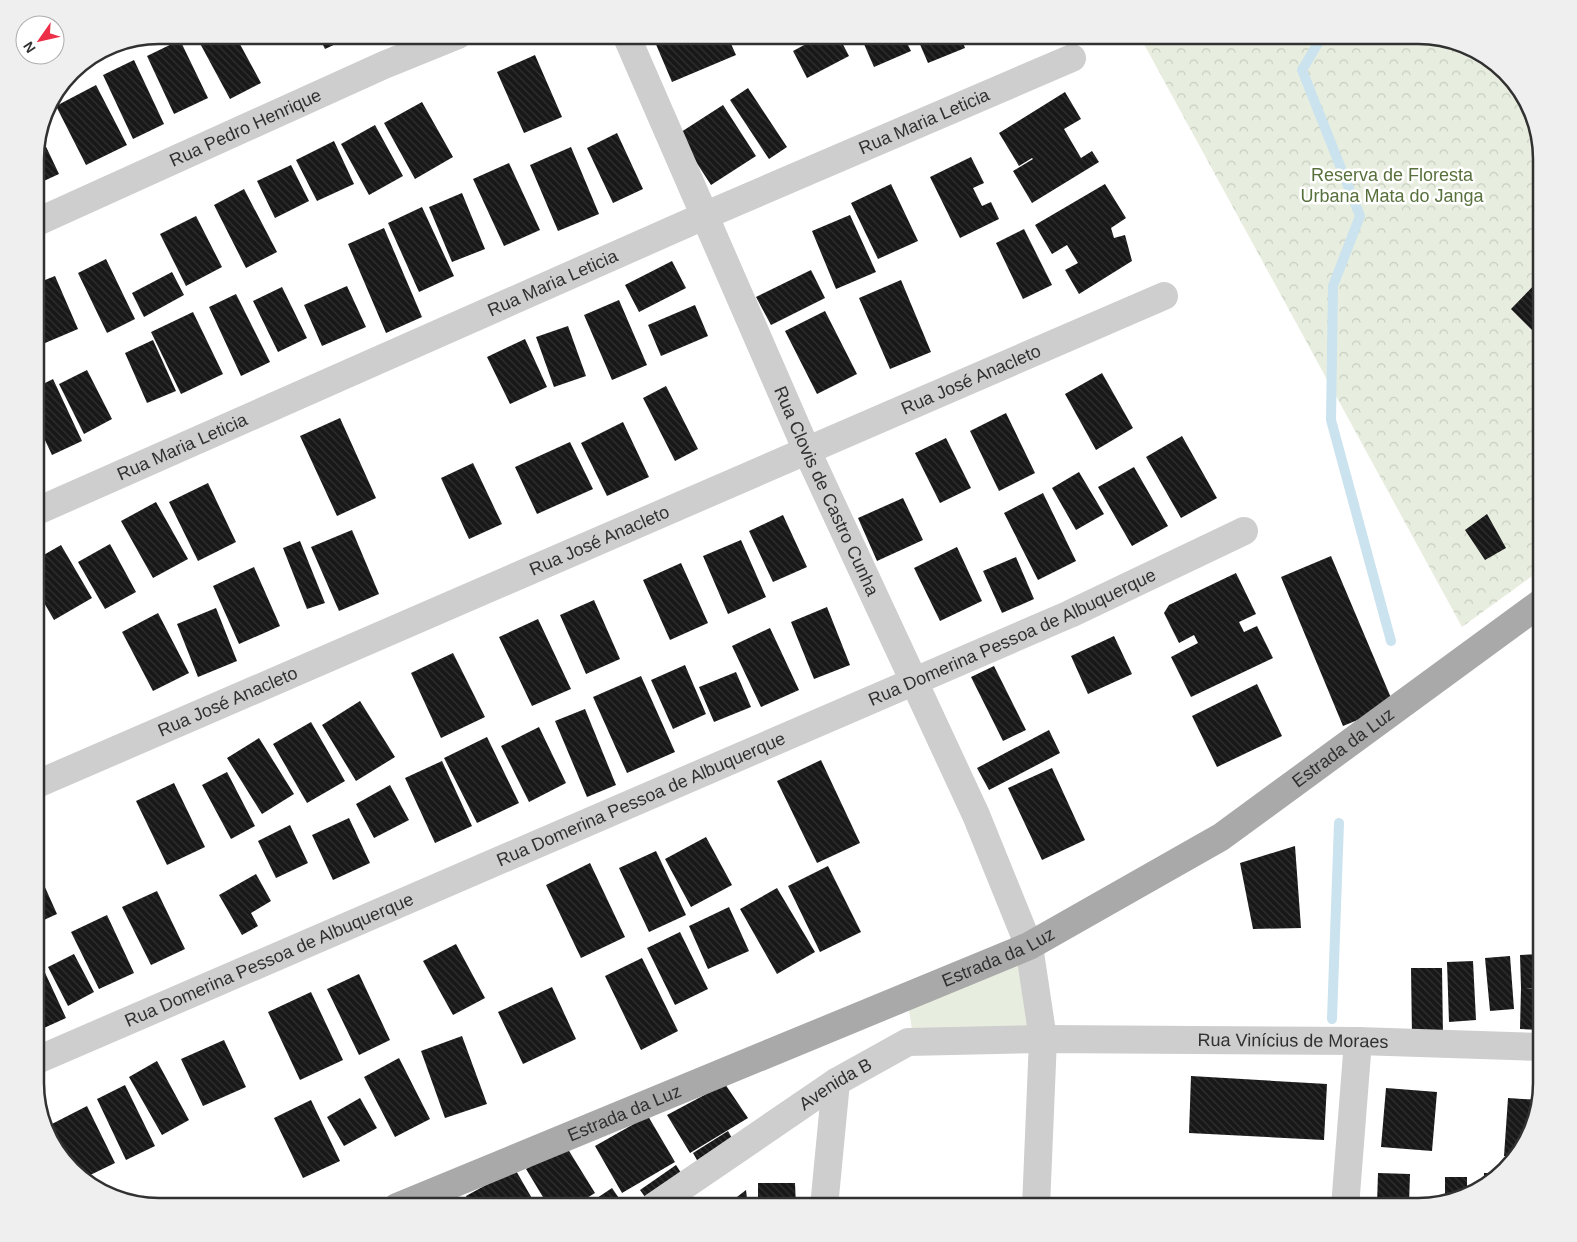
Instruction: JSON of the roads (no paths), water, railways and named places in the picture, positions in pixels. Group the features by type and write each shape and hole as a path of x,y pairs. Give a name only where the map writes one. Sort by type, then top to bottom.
{"main road":[{"name":"Estrada da Luz","path":"419,1198 1029,946 1220,837 1533,609"}],"street":[{"name":"Rua Pedro Henrique","path":"44,220 384,65 436,44"},
{"name":"Rua Clovis de Castro Cunha","path":"630,44 807,451 976,815 1029,946 1043,1039 1036,1198"},
{"name":"Rua Maria Leticia","path":"44,508 704,216 1072,58"},
{"name":"Rua José Anacleto","path":"44,781 1164,296"},
{"name":"Rua Domerina Pessoa de Albuquerque","path":"44,1057 1070,614 1244,531"},
{"name":"Rua Vinícius de Moraes","path":"1043,1039 1358,1041 1533,1047"},
{"name":"Avenida B","path":"666,1198 836,1082 908,1042 1043,1039"},
{"path":"1345,1198 1358,1041"},
{"path":"825,1198 836,1082"}],"waterway":[{"path":"1318,44 1302,70 1360,216 1333,286 1331,420 1391,641"},
{"path":"1332,1019 1339,823"}],"park label":[{"name":"Reserva de Floresta Urbana Mata do Janga","path":"1392,185"}]}
